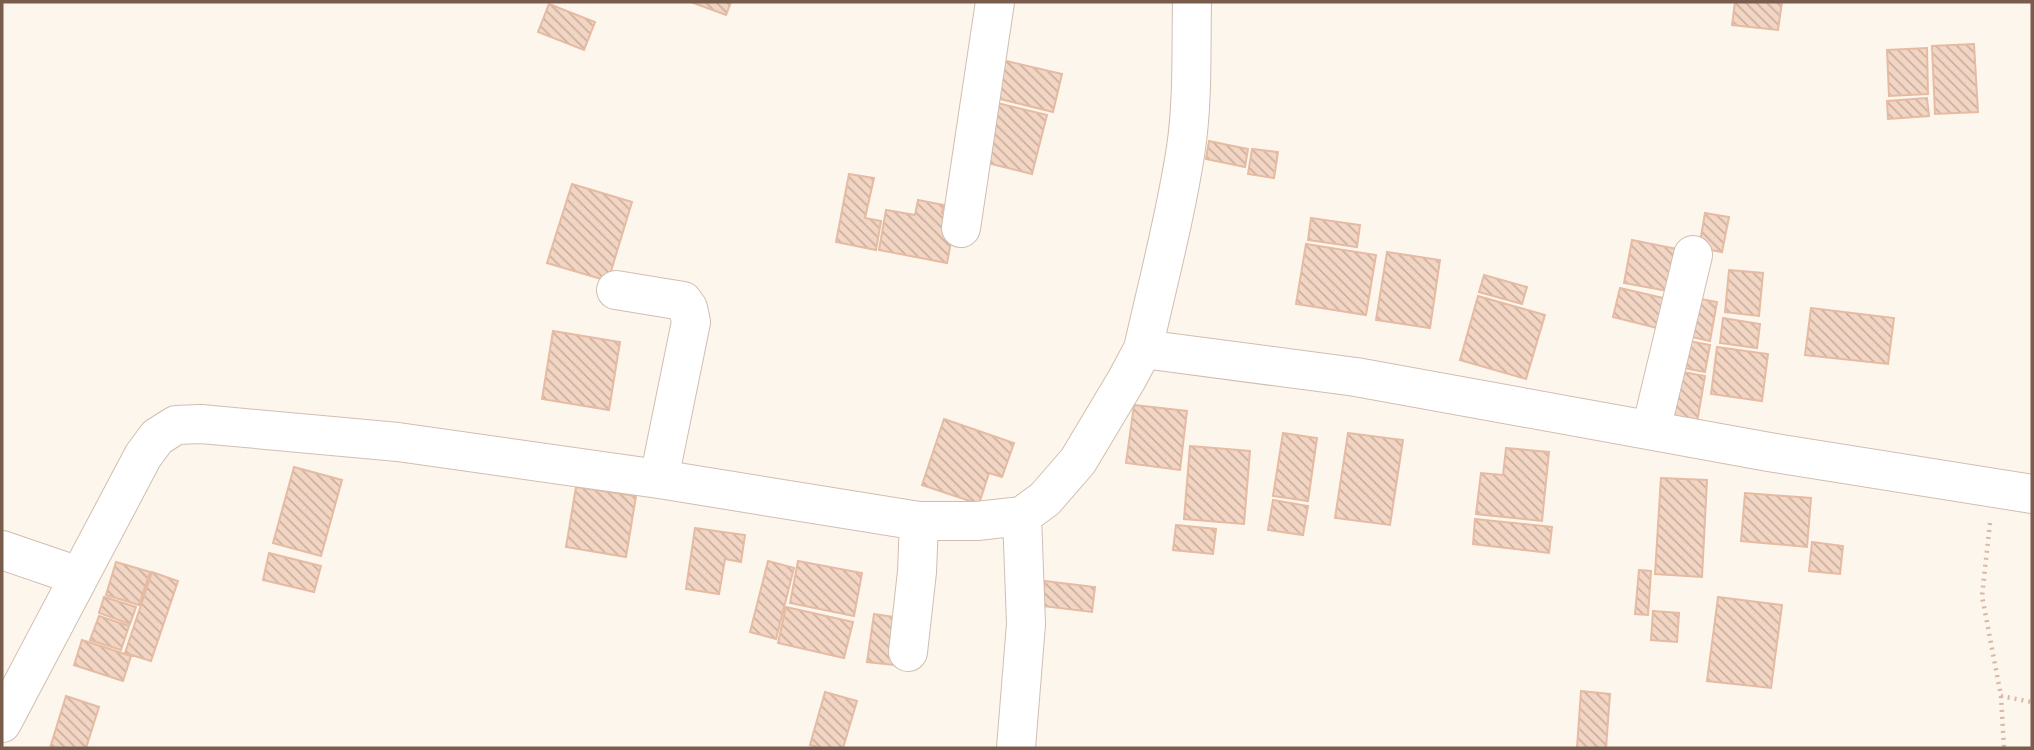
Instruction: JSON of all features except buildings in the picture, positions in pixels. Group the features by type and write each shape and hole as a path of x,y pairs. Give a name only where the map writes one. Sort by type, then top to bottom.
{"street":[{"path":"961,228 995,2"},
{"path":"2,723 143,456 157,437 176,425 201,424 398,442 659,479 919,521 977,521 1022,516 1045,499 1078,461 1143,349 1186,147 1192,2"},
{"path":"1651,430 1693,254"},
{"path":"615,290 683,301 690,314 691,322 659,479"},
{"path":"1143,349 1356,377 1769,452 2032,494"},
{"path":"1016,748 1026,624 1022,516"},
{"path":"908,652 917,572 919,521"},
{"path":"2,550 78,576"}],"path":[{"path":"1995,488 1982,596 2001,696 2004,748"},
{"path":"2001,696 2032,702"}]}
